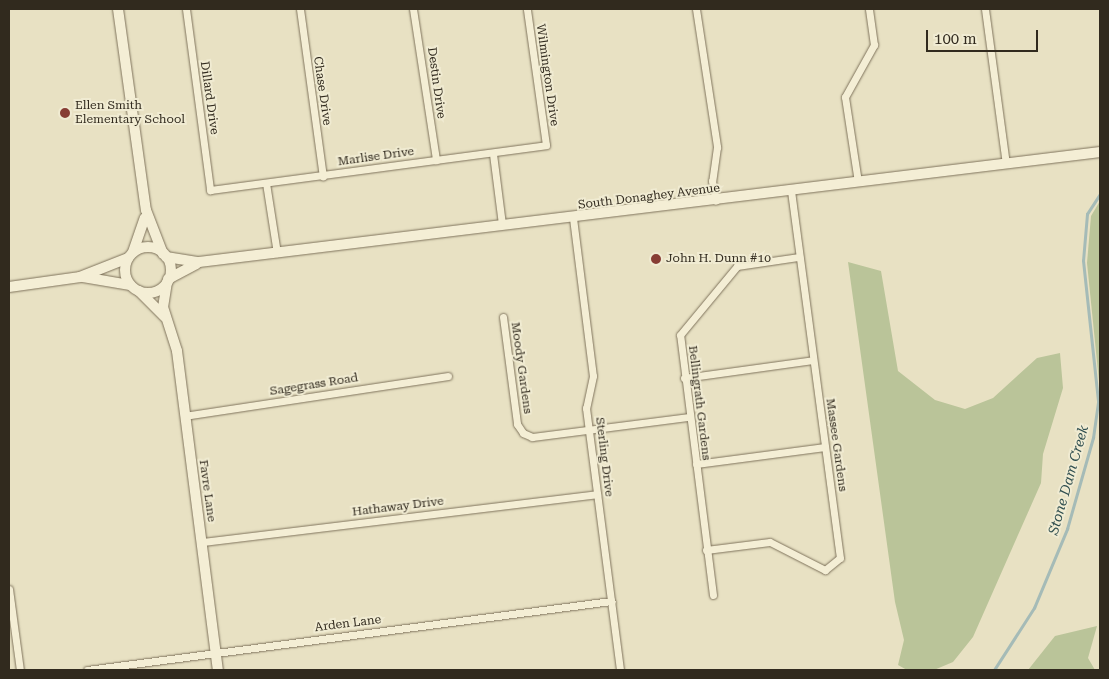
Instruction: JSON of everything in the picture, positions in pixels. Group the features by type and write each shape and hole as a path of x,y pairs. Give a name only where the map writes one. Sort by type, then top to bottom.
{"street":[{"path":"80,277 158,291 168,281 164,255 146,210 118,9"},
{"name":"Dillard Drive","path":"186,9 210,190"},
{"name":"Chase Drive","path":"300,9 323,176"},
{"name":"Destin Drive","path":"413,9 436,160"},
{"name":"Wilmington Drive","path":"527,9 546,145"},
{"path":"696,9 717,147 712,181 716,202"},
{"path":"858,182 845,97 874,45 869,9"},
{"path":"984,9 1006,164"},
{"name":"Marlise Drive","path":"210,190 493,154 546,145"},
{"name":"South Donaghey Avenue","path":"164,255 199,262 502,224 716,202 1100,152"},
{"path":"493,154 502,224"},
{"path":"266,183 277,253"},
{"name":"Massee Gardens","path":"706,550 770,542 825,570 840,558 791,192"},
{"path":"135,288 125,272 144,229 146,210"},
{"name":"Sterling Drive","path":"573,218 593,376 586,408 620,670"},
{"path":"9,287 80,277 145,248 164,255"},
{"name":"Bellingrath Gardens","path":"713,595 688,417 680,335 737,266 799,257"},
{"name":"South Donaghey Avenue","path":"168,281 199,262"},
{"name":"Favre Lane","path":"168,281 165,316 177,350 218,670"},
{"name":"Favre Lane","path":"135,288 165,316"},
{"name":"Moody Gardens","path":"503,317 517,424 523,433 532,437 688,417"},
{"path":"684,378 813,360"},
{"name":"Sagegrass Road","path":"184,416 448,376"},
{"path":"696,464 825,447"},
{"name":"Hathaway Drive","path":"202,542 597,494"},
{"path":"9,589 20,670"},
{"name":"Arden Lane","path":"87,670 611,602"}],"green space":[{"path":"1100,201 1100,391 1087,263 1091,216"},
{"path":"848,262 881,271 898,371 935,400 965,409 993,398 1037,358 1060,353 1063,388 1043,454 1041,483 973,637 953,662 934,670 907,670 898,665 904,640 895,602"},
{"path":"1097,626 1088,658 1095,670 1028,670 1055,636"}],"waterway":[{"name":"Stone Dam Creek","path":"994,670 1034,608 1067,529 1093,438 1098,401 1083,261 1087,214 1100,194"}],"place":[{"name":"Ellen Smith Elementary School","path":"65,113"},
{"name":"John H. Dunn #10","path":"656,259"}]}
